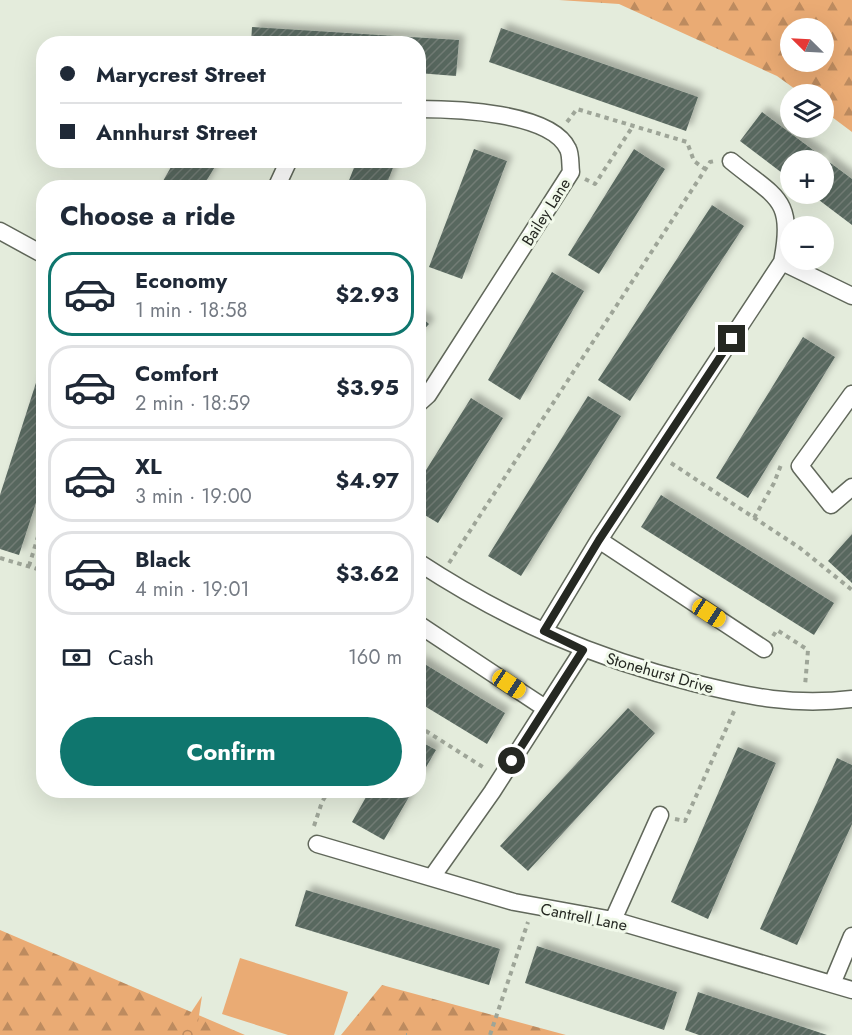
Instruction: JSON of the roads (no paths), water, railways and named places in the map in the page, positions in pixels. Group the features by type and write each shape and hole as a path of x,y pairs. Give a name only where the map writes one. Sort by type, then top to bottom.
{"street":[{"name":"Bailey Lane","path":"426,110 500,116 538,123 558,135 569,150 571,172 426,397"},
{"path":"731,161 778,200 785,210 786,216"},
{"path":"0,231 36,251"},
{"path":"544,631 599,540 780,265"},
{"path":"798,270 852,296"},
{"path":"852,394 800,466 831,505 852,487"},
{"path":"599,540 764,649"},
{"name":"Stonehurst Drive","path":"426,567 491,608 583,650 671,678 747,697 784,702 852,699"},
{"path":"426,629 545,708"},
{"path":"432,878 583,650"},
{"path":"613,920 660,815"},
{"name":"Cantrell Lane","path":"315,838 432,878 532,907 613,920 852,990"},
{"path":"832,984 852,936"}]}
